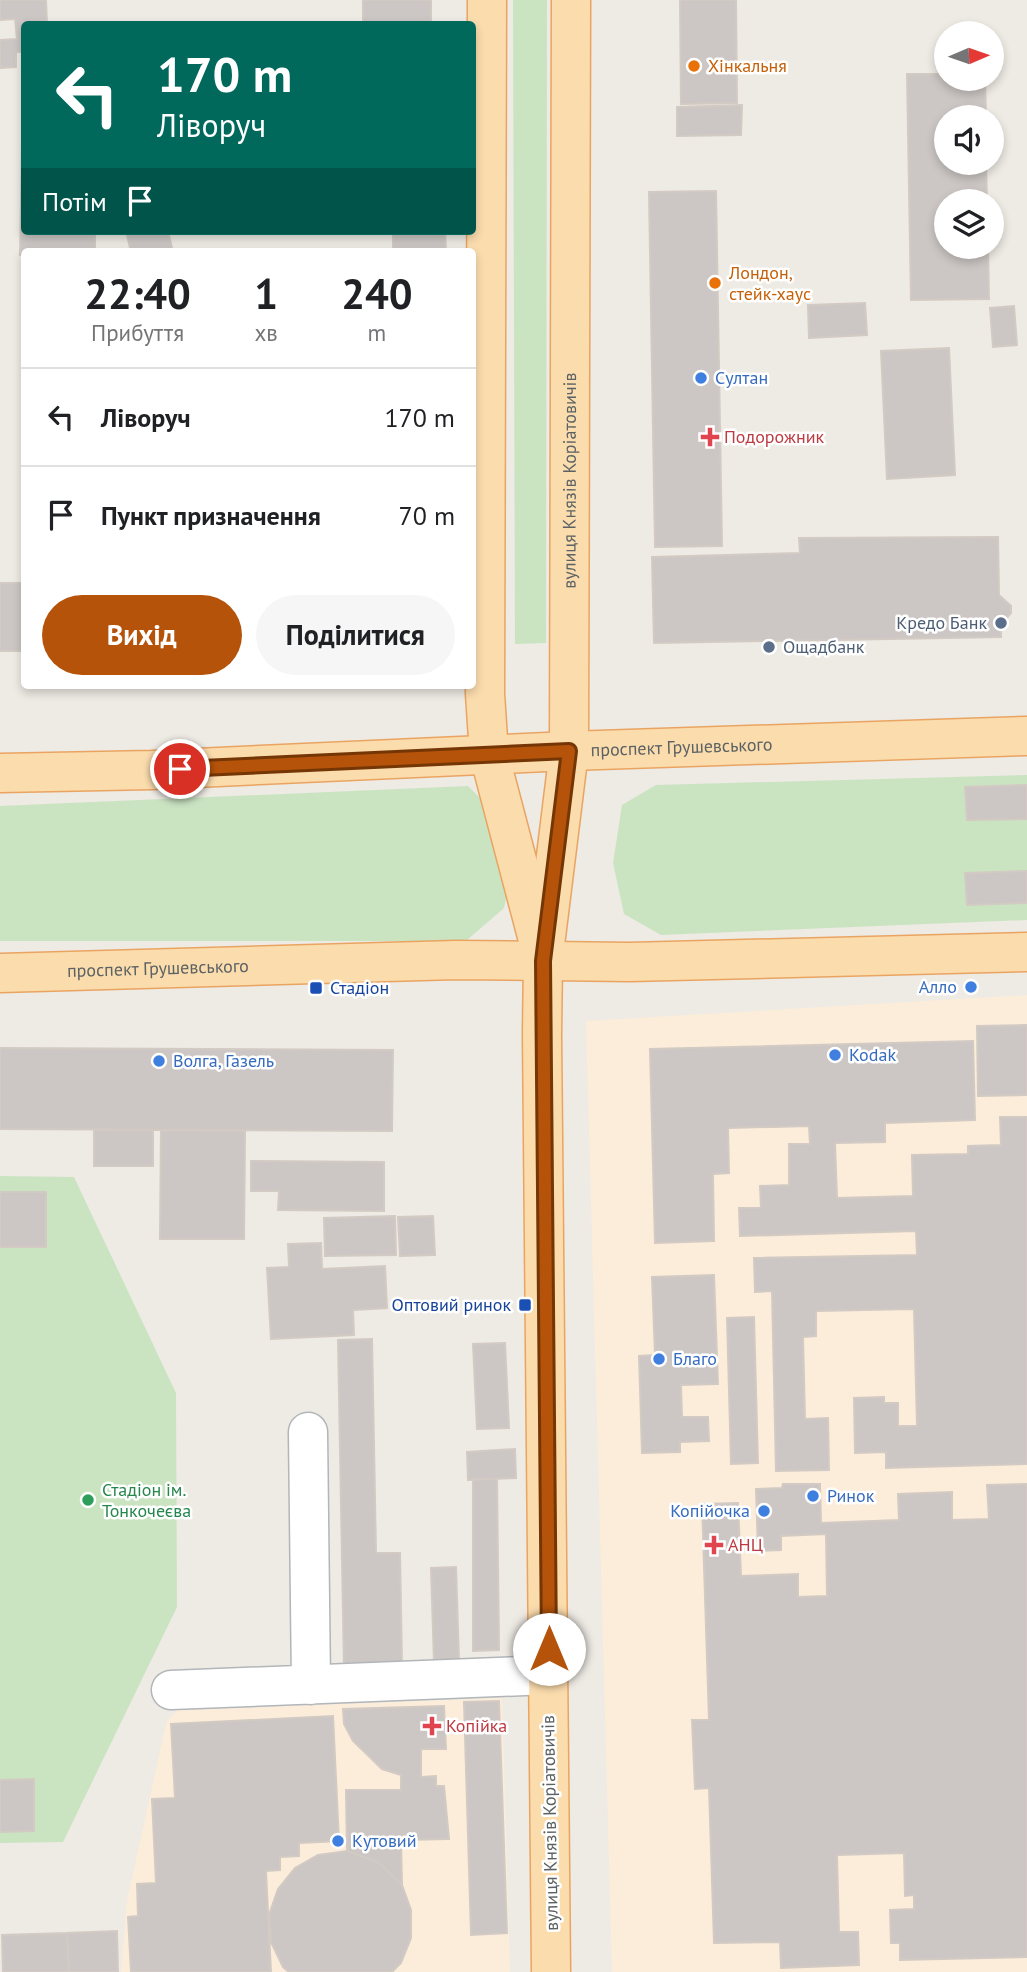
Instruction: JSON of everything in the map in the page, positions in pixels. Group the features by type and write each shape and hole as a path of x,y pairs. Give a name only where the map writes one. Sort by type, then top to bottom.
{"main road":[{"name":"вулиця Князів Коріатовичів","path":"487,0 485,694 489,754 543,961"},
{"name":"вулиця Князів Коріатовичів","path":"551,1972 543,961 569,751 571,0"},
{"name":"проспект Грушевського","path":"0,773 152,770 489,754 1027,736"},
{"name":"проспект Грушевського","path":"0,973 456,960 630,962 1027,952"}],"lane":[{"path":"308,1432 311,1685"},
{"path":"171,1690 549,1675"}],"shaded area":[{"name":"Ринок","path":"1027,995 1027,1972 612,1972 586,1021"},
{"path":"502,1698 510,1972 121,1972 127,1900 167,1720 178,1710"}],"green space":[{"path":"513,0 547,0 546,643 515,644"},
{"path":"1027,775 1027,920 661,935 624,914 613,863 622,805 656,785"},
{"path":"468,786 499,817 514,861 504,908 466,941 0,941 0,806"},
{"name":"Стадіон ім. Тонкочеєва","path":"0,1176 74,1177 176,1393 177,1607 63,1842 0,1843"}],"building":[{"path":"0,0 46,0 47,21 21,21 21,52 16,52 16,67 0,68 0,40 17,39 15,19 0,20"},
{"path":"363,0 431,0 431,21 363,21"},
{"path":"680,0 736,0 737,103 681,104"},
{"path":"907,74 934,74 934,91 985,91 986,105 934,105 934,175 986,175 987,189 934,189 934,259 988,259 989,299 911,300"},
{"path":"742,105 741,135 677,136 677,107"},
{"path":"716,191 722,546 655,547 649,192"},
{"path":"21,201 21,235 95,235 95,248 21,248 20,255"},
{"path":"127,235 169,235 172,248 130,248"},
{"path":"393,235 445,235 446,248 393,248"},
{"path":"865,303 867,335 809,338 808,305"},
{"path":"1014,306 1017,345 993,347 990,308"},
{"path":"949,348 955,475 887,479 881,351"},
{"path":"998,537 999,595 1011,606 1011,613 1001,625 1001,637 654,643 652,557 800,553 799,538"},
{"path":"0,583 21,583 21,651 0,651"},
{"path":"1027,785 1027,819 967,820 965,787"},
{"path":"1027,871 1027,903 967,905 965,873"},
{"path":"1027,1025 1027,1095 978,1096 977,1026"},
{"path":"973,1041 975,1120 885,1123 885,1142 835,1143 837,1198 913,1196 912,1155 968,1154 968,1146 1001,1145 1000,1117 1027,1117 1027,1464 886,1468 886,1452 855,1453 854,1398 884,1397 884,1403 898,1403 898,1426 917,1426 914,1309 816,1311 816,1336 803,1337 805,1419 828,1418 829,1470 776,1471 772,1291 755,1292 754,1258 917,1255 916,1231 740,1236 739,1208 761,1208 760,1186 789,1185 789,1144 810,1144 809,1126 728,1128 729,1173 713,1174 714,1241 655,1243 650,1049"},
{"path":"0,1048 393,1050 392,1131 0,1129"},
{"path":"94,1130 153,1130 153,1166 94,1166"},
{"path":"161,1130 245,1131 244,1239 160,1239"},
{"path":"251,1161 384,1162 384,1211 278,1210 279,1191 251,1191"},
{"path":"0,1192 46,1192 46,1247 0,1247"},
{"path":"395,1216 396,1255 325,1256 324,1218"},
{"path":"433,1216 435,1255 400,1256 398,1217"},
{"path":"321,1243 322,1269 385,1266 387,1308 353,1310 354,1335 271,1339 267,1268 289,1267 288,1244"},
{"path":"714,1275 718,1384 681,1385 682,1417 708,1417 709,1441 680,1442 680,1452 642,1453 639,1356 655,1355 652,1277"},
{"path":"754,1317 758,1463 731,1464 727,1318"},
{"path":"372,1339 376,1553 400,1553 402,1667 344,1669 338,1340"},
{"path":"505,1343 509,1428 477,1429 473,1344"},
{"path":"515,1449 516,1478 468,1480 467,1452"},
{"path":"473,1479 497,1479 499,1650 473,1651"},
{"path":"783,1484 820,1484 821,1523 899,1520 898,1494 952,1492 952,1520 989,1519 987,1485 1027,1484 1027,1957 900,1960 900,1943 891,1943 890,1910 914,1909 914,1895 905,1896 904,1853 837,1855 839,1932 858,1932 859,1965 781,1968 780,1942 714,1943 709,1788 695,1789 692,1720 709,1720 702,1504 738,1503 741,1576 798,1574 798,1597 827,1596 826,1534 781,1536 781,1550 758,1551 756,1489 782,1488"},
{"path":"456,1567 459,1661 434,1662 431,1568"},
{"path":"499,1701 507,1933 471,1935 464,1702"},
{"path":"444,1706 446,1749 421,1749 421,1777 436,1776 436,1786 444,1786 449,1839 401,1840 402,1885 378,1862 347,1851 346,1790 401,1790 401,1775 382,1769 353,1741 344,1724 343,1709"},
{"path":"333,1716 339,1841 299,1843 299,1856 280,1857 280,1870 266,1871 271,1972 131,1972 128,1917 138,1916 137,1884 156,1883 152,1799 175,1798 171,1724"},
{"path":"34,1779 34,1831 0,1832 0,1780"},
{"path":"347,1851 378,1862 402,1885 411,1910 411,1938 401,1963 392,1972 289,1972 283,1967 271,1942 269,1915 278,1889 295,1868 318,1855"},
{"path":"117,1931 118,1972 69,1972 67,1933"},
{"path":"67,1933 69,1972 3,1972 2,1935"}],"place":[{"name":"Хінкальня","path":"694,66"},
{"name":"Лондон, стейк-хаус","path":"715,283"},
{"name":"Султан","path":"701,378"},
{"name":"Подорожник","path":"710,437"},
{"name":"Кредо Банк","path":"1001,623"},
{"name":"Ощадбанк","path":"769,647"},
{"name":"Алло","path":"971,987"},
{"name":"Стадіон","path":"316,988"},
{"name":"Kodak","path":"835,1055"},
{"name":"Волга, Газель","path":"159,1061"},
{"name":"Оптовий ринок","path":"525,1305"},
{"name":"Благо","path":"659,1359"},
{"name":"Ринок","path":"813,1496"},
{"name":"Стадіон ім. Тонкочеєва","path":"88,1500"},
{"name":"Копійочка","path":"764,1511"},
{"name":"АНЦ","path":"714,1545"},
{"name":"Копійка","path":"432,1726"},
{"name":"Кутовий","path":"338,1841"}],"route":[{"path":"180,769 569,751 543,961 549,1649"}]}
